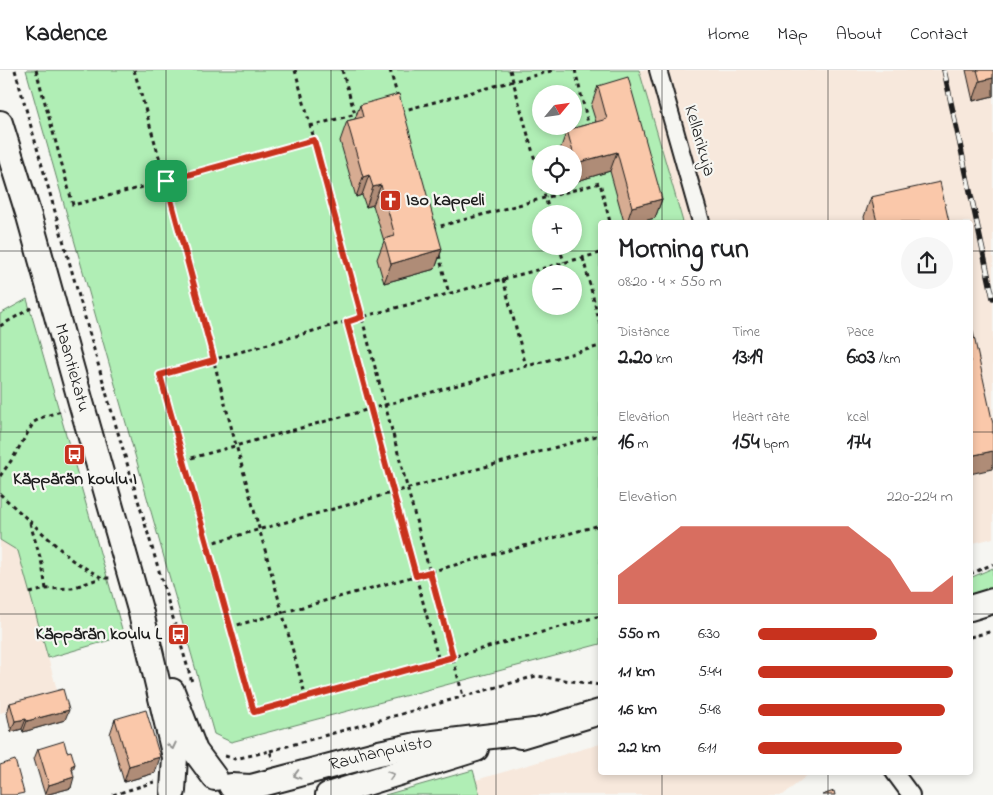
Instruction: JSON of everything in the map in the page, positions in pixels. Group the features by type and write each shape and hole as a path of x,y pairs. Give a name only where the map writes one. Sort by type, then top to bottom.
{"main road":[{"name":"Maantiekatu","path":"0,123 29,216 141,613 175,757 172,793"},
{"path":"973,607 993,601"},
{"name":"Maantiekatu","path":"141,613 195,751 228,786"},
{"name":"Rauhanpuisto","path":"328,795 598,713"},
{"name":"Rauhanpuisto","path":"172,793 182,785 194,780 251,788 379,753 534,731"}],"street":[{"name":"Kellarikuja","path":"658,70 700,220"},
{"path":"896,775 911,795"}],"path":[{"path":"15,70 105,390 195,690"},
{"path":"36,70 73,206 314,140"},
{"path":"134,70 166,181 306,698"},
{"path":"295,70 463,696"},
{"path":"342,70 355,114"},
{"path":"390,70 404,119"},
{"path":"510,70 532,150"},
{"path":"401,110 555,70"},
{"path":"574,70 591,134"},
{"path":"310,126 364,112"},
{"path":"432,228 600,183 609,220"},
{"path":"546,197 548,205"},
{"path":"437,247 449,294"},
{"path":"598,254 362,317 160,375 254,712 598,617"},
{"path":"562,255 564,262"},
{"path":"583,258 598,316"},
{"path":"502,279 526,366"},
{"path":"0,326 33,307"},
{"path":"347,322 439,661"},
{"path":"184,460 598,347"},
{"path":"0,476 34,422 63,411"},
{"path":"207,544 598,436"},
{"path":"0,494 72,560 102,578"},
{"path":"30,522 42,564 46,589"},
{"path":"230,627 598,526"},
{"path":"973,573 993,564"},
{"path":"30,593 46,589 72,588 102,578 110,578"},
{"path":"973,636 993,631"},
{"path":"219,753 236,759 536,676 598,685"},
{"path":"270,750 279,780"}],"shaded area":[{"path":"639,70 993,70 993,538 973,543 973,220 682,220"},
{"path":"0,540 18,550 59,697 0,713"},
{"path":"598,745 598,775 808,775 783,795 480,795 476,780"}],"green space":[{"path":"26,70 639,70 682,220 598,220 598,645 231,742 214,734"},
{"path":"27,299 124,636 48,658 18,551 0,540 0,314"},
{"path":"993,568 993,588 973,593 973,577"},
{"path":"473,770 480,795 385,795"}],"building":[{"path":"977,70 993,70 993,78 980,81"},
{"path":"628,77 662,199 632,207 617,152 582,161 582,145 571,145 568,135 582,135 582,126 607,119 598,86"},
{"name":"Iso kappeli","path":"399,94 442,249 391,264 384,239 395,236 381,185 373,187 369,175 363,177 347,121 363,117 360,105"},
{"path":"940,182 949,220 877,220 871,197"},
{"path":"973,332 993,424 993,451 973,455"},
{"path":"63,689 69,710 27,721 26,719 15,721 10,703"},
{"path":"146,710 160,757 129,766 115,719"},
{"path":"64,741 67,752 71,751 75,764 71,766 74,777 49,785 38,749"},
{"path":"15,760 24,793 0,795 0,765"},
{"path":"834,791 835,795 822,795"}],"railway":[{"path":"944,70 993,298"}],"place":[{"name":"Iso kappeli","path":"390,201"},
{"name":"Käppärän koulu I","path":"75,455"},
{"name":"Käppärän koulu L","path":"178,635"}],"route":[{"path":"314,140 362,317 347,322 392,493 416,576 430,572 453,657 254,712 160,375 214,360 166,181 314,140"}]}
